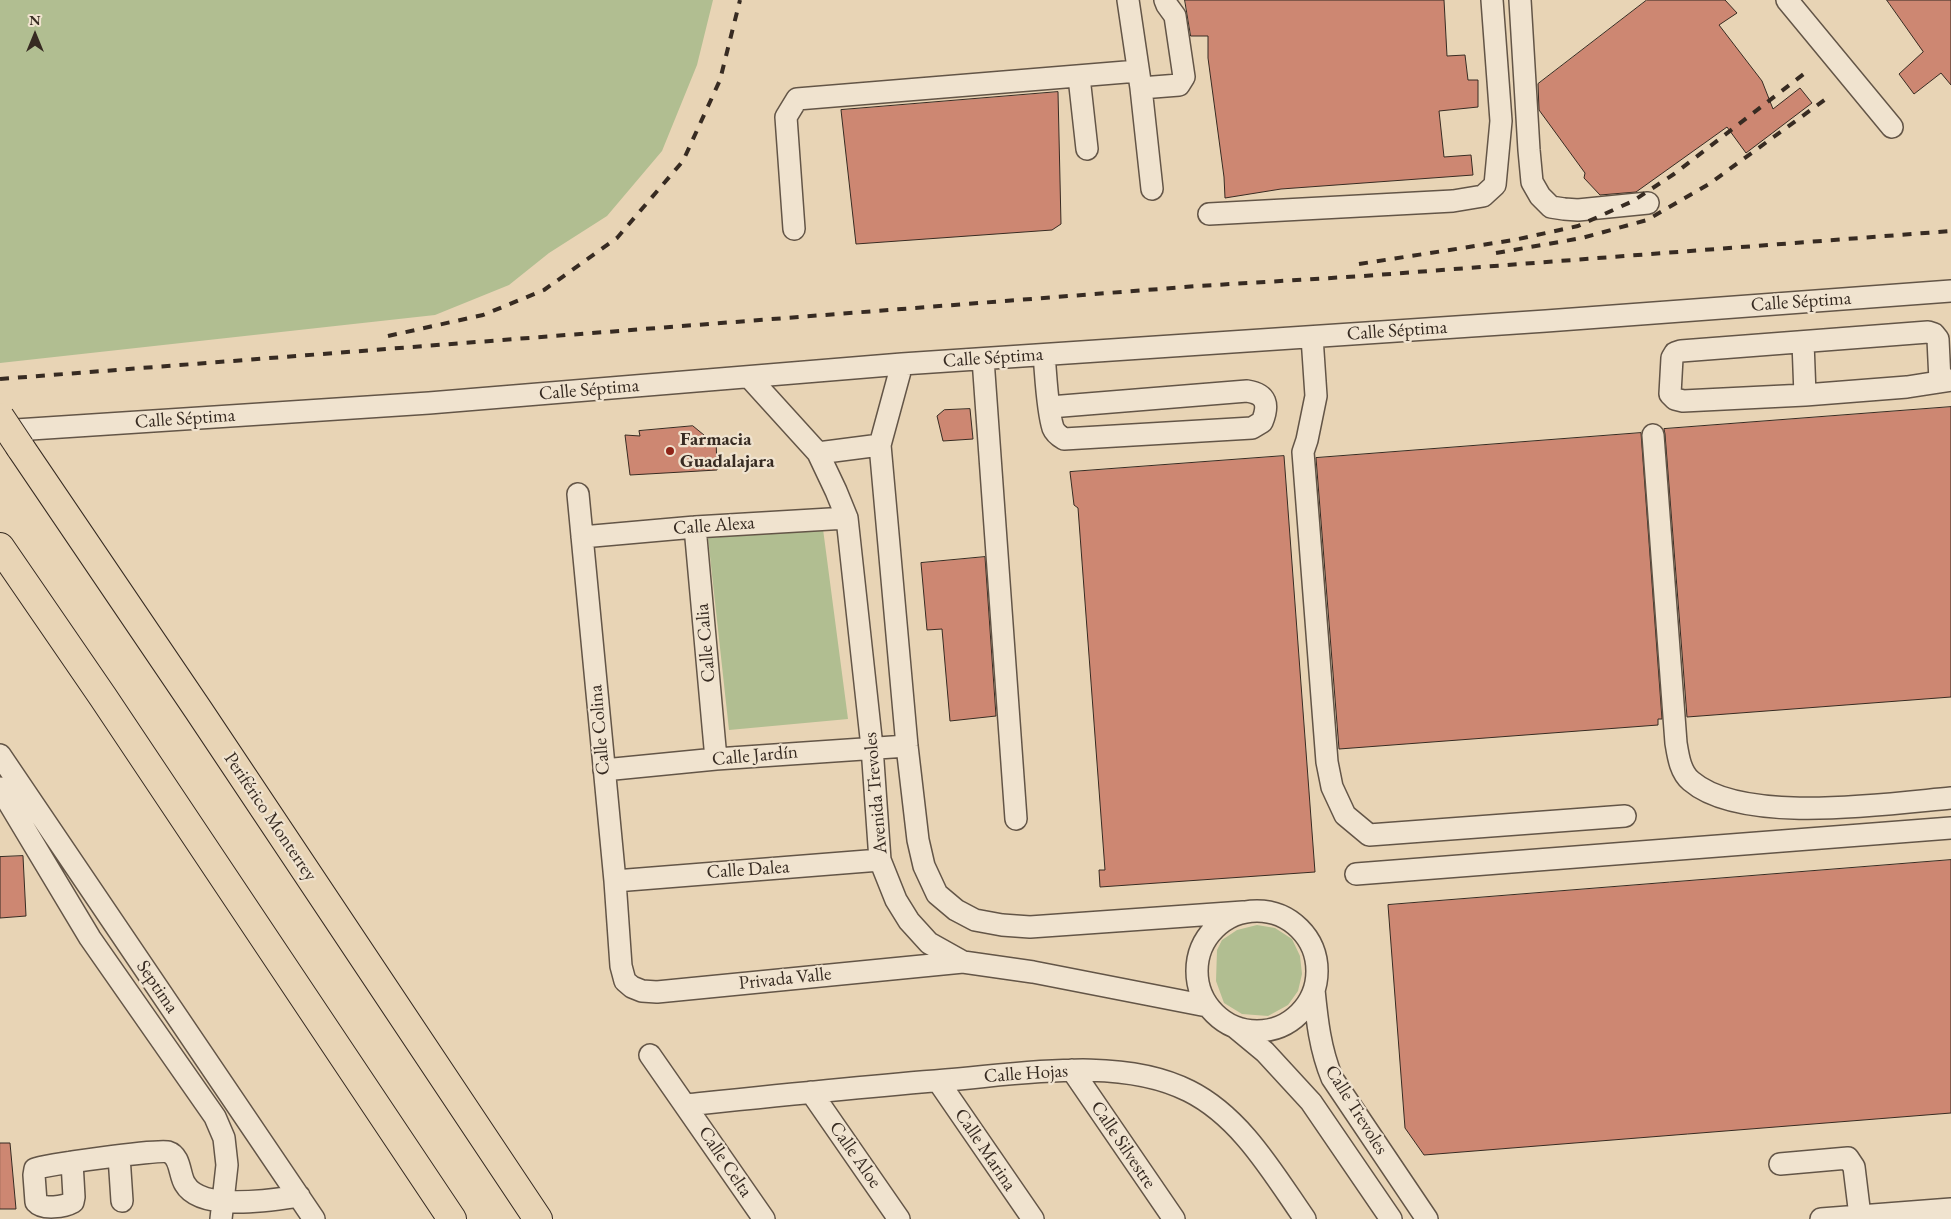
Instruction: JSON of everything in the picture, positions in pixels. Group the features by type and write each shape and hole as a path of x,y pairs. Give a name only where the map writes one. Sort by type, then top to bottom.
{"highway":[{"name":"Periférico Monterrey","path":"0,417 18,435 205,720 538,1219"},
{"path":"0,548 103,697 452,1219"}],"street":[{"path":"1128,0 1140,79 1152,189"},
{"path":"794,229 786,116 797,99 1079,77 1140,79 1179,85 1184,77 1175,16 1165,0"},
{"path":"1209,214 1453,201 1483,196 1495,185 1501,121 1492,0"},
{"path":"1520,0 1528,150 1532,182 1540,196 1551,207 1564,210 1648,203"},
{"path":"1787,0 1892,127"},
{"path":"1079,77 1087,149"},
{"name":"Calle Séptima","path":"18,435 902,364 1312,337 1951,291"},
{"path":"1928,332 1934,334 1938,339 1945,381 1907,387 1805,395 1683,401 1675,399 1670,394 1671,365 1675,354 1687,350 1928,332"},
{"path":"1312,337 1316,396 1303,452 1326,762 1332,787 1345,815 1369,835 1625,816"},
{"path":"1804,342 1805,395"},
{"path":"1044,355 1050,407 1053,429 1064,439 1074,440 1252,428 1262,422 1266,406 1264,398 1256,392 1247,391 1050,407"},
{"path":"983,359 1016,819"},
{"name":"Avenida Trevoles","path":"902,364 880,445 907,746 918,840 924,866 937,894 956,910 975,920 1002,925 1030,927 1243,912"},
{"name":"Avenida Trevoles","path":"750,376 818,453 847,518 872,747 880,860 896,900 909,921 929,943 963,962 1033,972 1207,1006"},
{"path":"1653,435 1676,743 1680,764 1689,780 1710,794 1735,801 1797,808 1828,809 1951,798"},
{"path":"818,453 880,445"},
{"name":"Calle Colina","path":"578,494 615,881 621,966"},
{"name":"Calle Alexa","path":"582,537 695,527 847,518"},
{"name":"Calle Calia","path":"695,527 716,759"},
{"name":"Calle Jardín","path":"604,770 716,759 907,746"},
{"name":"Septima","path":"0,755 314,1219"},
{"path":"0,788 90,938 215,1117 224,1138 227,1165 222,1210"},
{"path":"1356,874 1951,828"},
{"name":"Calle Dalea","path":"615,881 880,860"},
{"path":"1264,911 1284,917 1301,930 1312,948 1317,969 1314,990 1302,1010 1283,1025 1259,1031 1236,1027 1220,1019 1207,1006 1196,979 1200,950 1217,925 1243,912 1264,911"},
{"name":"Privada Valle","path":"621,966 625,981 632,987 642,991 657,992 963,962"},
{"name":"Calle Trevoles","path":"1314,990 1319,1035 1324,1059 1332,1078 1427,1219"},
{"name":"Calle Trevoles","path":"1236,1027 1265,1052 1311,1102 1391,1219"},
{"name":"Calle Celta","path":"650,1055 764,1219"},
{"name":"Calle Hojas","path":"686,1105 811,1092 1072,1070 1146,1075 1173,1083 1206,1101 1224,1114 1252,1144 1305,1219"},
{"name":"Calle Silvestre","path":"1072,1070 1174,1219"},
{"name":"Calle Marina","path":"938,1081 1032,1219"},
{"name":"Calle Aloe","path":"811,1092 899,1219"},
{"path":"72,1162 168,1152 175,1156 184,1183 189,1190 204,1197 222,1210 255,1202 299,1196"},
{"path":"119,1156 122,1200"},
{"path":"1780,1164 1848,1158 1854,1167 1860,1216"},
{"path":"1821,1219 1951,1208"}],"green space":[{"path":"0,0 713,0 697,65 662,151 607,216 549,253 509,285 435,315 0,363"},
{"path":"823,529 848,719 729,730 708,538"},
{"path":"1257,925 1275,928 1292,939 1300,956 1302,974 1298,991 1288,1005 1268,1016 1242,1014 1224,1003 1216,981 1217,950 1222,940 1237,930"}],"building":[{"path":"1185,0 1444,0 1447,56 1465,55 1468,80 1478,80 1478,107 1439,111 1444,157 1471,155 1473,175 1281,189 1225,198 1224,177 1208,58 1208,36 1191,36"},
{"path":"1647,0 1725,0 1737,13 1719,25 1762,81 1773,109 1800,88 1812,103 1746,153 1727,127 1636,192 1600,195 1584,178 1585,173 1539,110 1538,84"},
{"path":"1887,0 1951,0 1951,85 1941,73 1914,94 1899,74 1923,52"},
{"path":"1058,92 1061,224 1052,230 856,244 841,110"},
{"path":"1951,407 1951,697 1687,717 1664,429"},
{"path":"970,409 973,439 943,441 937,416 944,410"},
{"path":"693,426 710,440 716,438 717,470 630,475 625,435 640,436 639,431"},
{"path":"1641,433 1662,719 1658,719 1658,725 1339,749 1316,458"},
{"path":"1284,456 1315,872 1100,887 1099,870 1105,870 1078,508 1074,505 1070,472"},
{"path":"985,557 996,716 950,721 942,629 927,630 921,563"},
{"path":"23,856 26,916 0,918 0,857"},
{"path":"1951,860 1951,1113 1424,1155 1405,1128 1388,905"},
{"path":"0,1143 10,1143 16,1209 0,1209"}],"railway":[{"path":"388,336 483,315 544,290 617,238 683,161 720,80 740,0"},
{"path":"1359,264 1514,240 1578,226 1633,201 1674,174 1809,70"},
{"path":"1496,253 1582,238 1647,220 1709,184 1830,96"},
{"path":"0,379 1198,286 1364,276 1951,231"}],"place":[{"name":"Farmacia Guadalajara","path":"670,451"}]}
